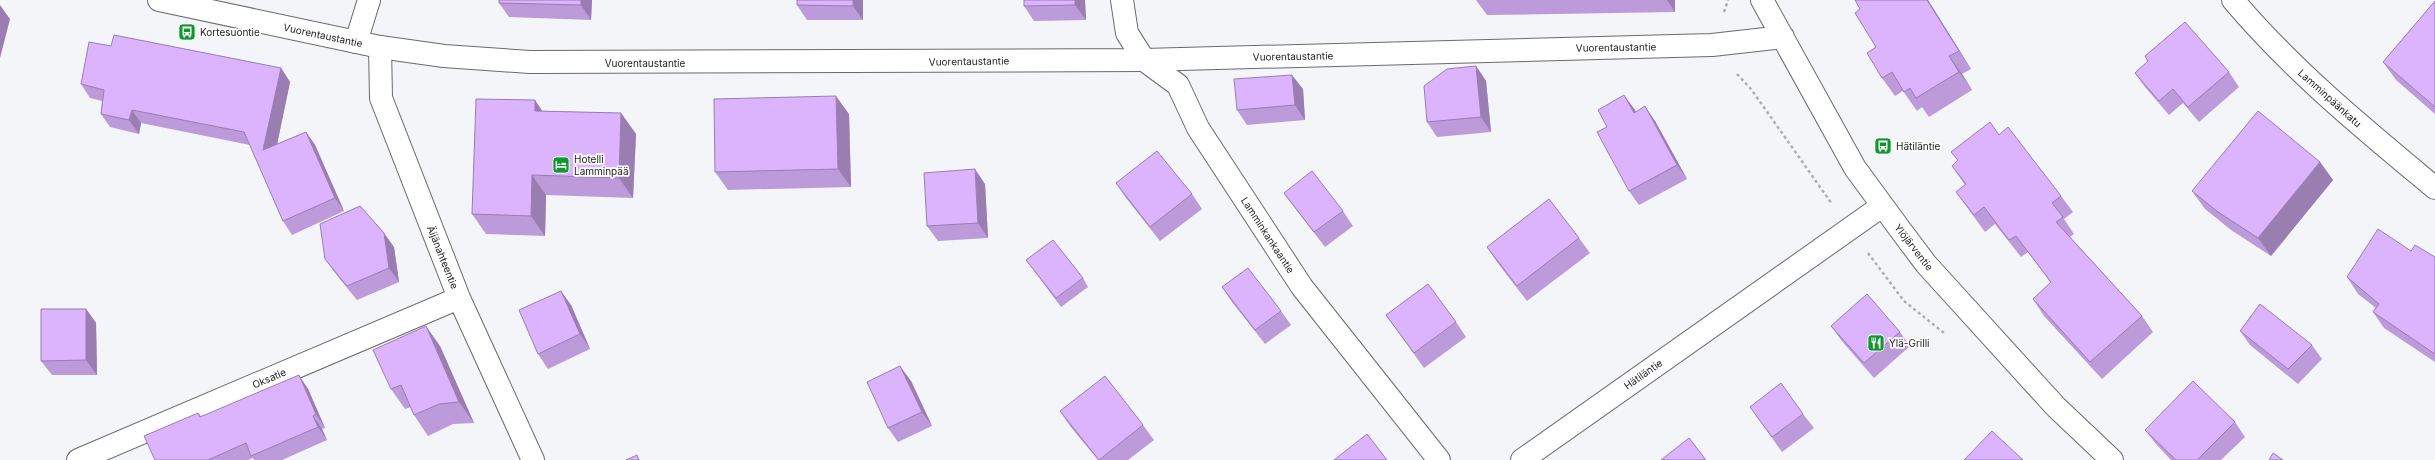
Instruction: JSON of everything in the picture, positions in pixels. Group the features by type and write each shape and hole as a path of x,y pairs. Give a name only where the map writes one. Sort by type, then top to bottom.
{"main road":[{"name":"Vuorentaustantie","path":"159,0 380,47 444,56 530,62 1144,60 1712,45 1783,37"},
{"path":"356,42 369,0"},
{"name":"Lamminkankaantie","path":"1122,0 1127,33 1144,60 1178,85 1198,128 1302,287 1439,460"},
{"name":"Ylöjärventie","path":"1762,0 1855,168 1926,264 2056,408 2112,460"},
{"name":"Lamminpäänkatu","path":"2233,0 2258,29 2327,98 2435,188"},
{"name":"Äijänahteentie","path":"380,47 381,98 459,298 532,460"},
{"name":"Hätiläntie","path":"1522,460 1882,206"},
{"name":"Oksatie","path":"78,460 459,298"}],"building":[{"path":"499,0 581,0 581,5 499,3"},
{"path":"797,0 853,0 853,6 797,5"},
{"path":"1024,0 1075,0 1075,5 1024,6"},
{"path":"1855,0 1927,0 1959,51 1949,56 1959,72 1916,98 1910,88 1904,92 1892,72 1882,78 1867,53 1876,47 1855,13 1860,9"},
{"path":"2435,1 2435,107 2383,62"},
{"path":"2185,22 2229,72 2188,107 2173,89 2159,101 2135,73 2148,61 2145,56"},
{"path":"114,35 281,68 263,150 306,132 335,198 283,221 244,132 132,110 129,120 101,114 104,90 81,84 89,42 111,46"},
{"path":"1476,66 1481,117 1427,122 1424,86 1447,69"},
{"path":"1292,75 1295,105 1237,110 1234,79"},
{"path":"1624,95 1634,113 1645,106 1677,165 1629,191 1597,132 1607,127 1598,110"},
{"path":"836,96 838,169 715,172 714,99"},
{"name":"Hotelli Lamminpää","path":"476,99 535,100 535,111 621,113 619,178 532,175 531,216 472,214"},
{"path":"2258,111 2320,162 2258,238 2218,212 2192,191"},
{"path":"1990,122 1999,135 2008,127 2061,196 2052,203 2063,217 2056,222 2142,316 2090,362 2033,299 2051,282 2016,236 2009,240 1984,207 1974,215 1956,192 1966,184 1952,166 1958,160 1951,152"},
{"path":"1157,151 1192,194 1150,227 1116,183"},
{"path":"975,169 978,223 927,226 924,173"},
{"path":"1312,171 1343,211 1314,232 1284,193"},
{"path":"1549,199 1579,238 1517,286 1487,247"},
{"path":"360,206 384,233 389,268 347,286 325,259 320,224"},
{"path":"2378,229 2411,251 2415,245 2435,257 2435,354 2373,312 2379,304 2347,277"},
{"path":"1053,240 1083,278 1056,298 1026,260"},
{"path":"1248,268 1281,311 1255,330 1222,287"},
{"path":"1428,284 1456,322 1414,353 1386,315"},
{"path":"561,291 580,334 538,354 519,310"},
{"name":"Ylä-Grilli","path":"1867,294 1900,332 1864,363 1831,326"},
{"path":"2260,304 2312,345 2288,369 2240,331"},
{"path":"41,309 86,309 86,360 41,361"},
{"path":"426,326 459,402 439,404 414,415 401,385 391,389 373,350"},
{"path":"900,366 922,412 888,428 867,382"},
{"path":"299,375 316,414 313,416 318,427 251,456 246,443 208,460 155,460 144,436 198,413 200,417"},
{"path":"1105,376 1143,425 1099,460 1060,411"},
{"path":"2193,381 2235,422 2197,460 2176,460 2145,430"},
{"path":"1781,383 1803,414 1772,437 1750,407"},
{"path":"1992,431 2023,460 1964,460"},
{"path":"1367,434 1387,460 1334,460"},
{"path":"1689,438 1706,460 1661,460"},
{"path":"2273,453 2283,460 2269,460"},
{"path":"637,455 639,460 626,460"}],"place":[{"name":"Kortesuontie","path":"187,32"},
{"name":"Hätiläntie","path":"1883,146"},
{"name":"Hotelli Lamminpää","path":"561,165"},
{"name":"Ylä-Grilli","path":"1876,343"}]}
